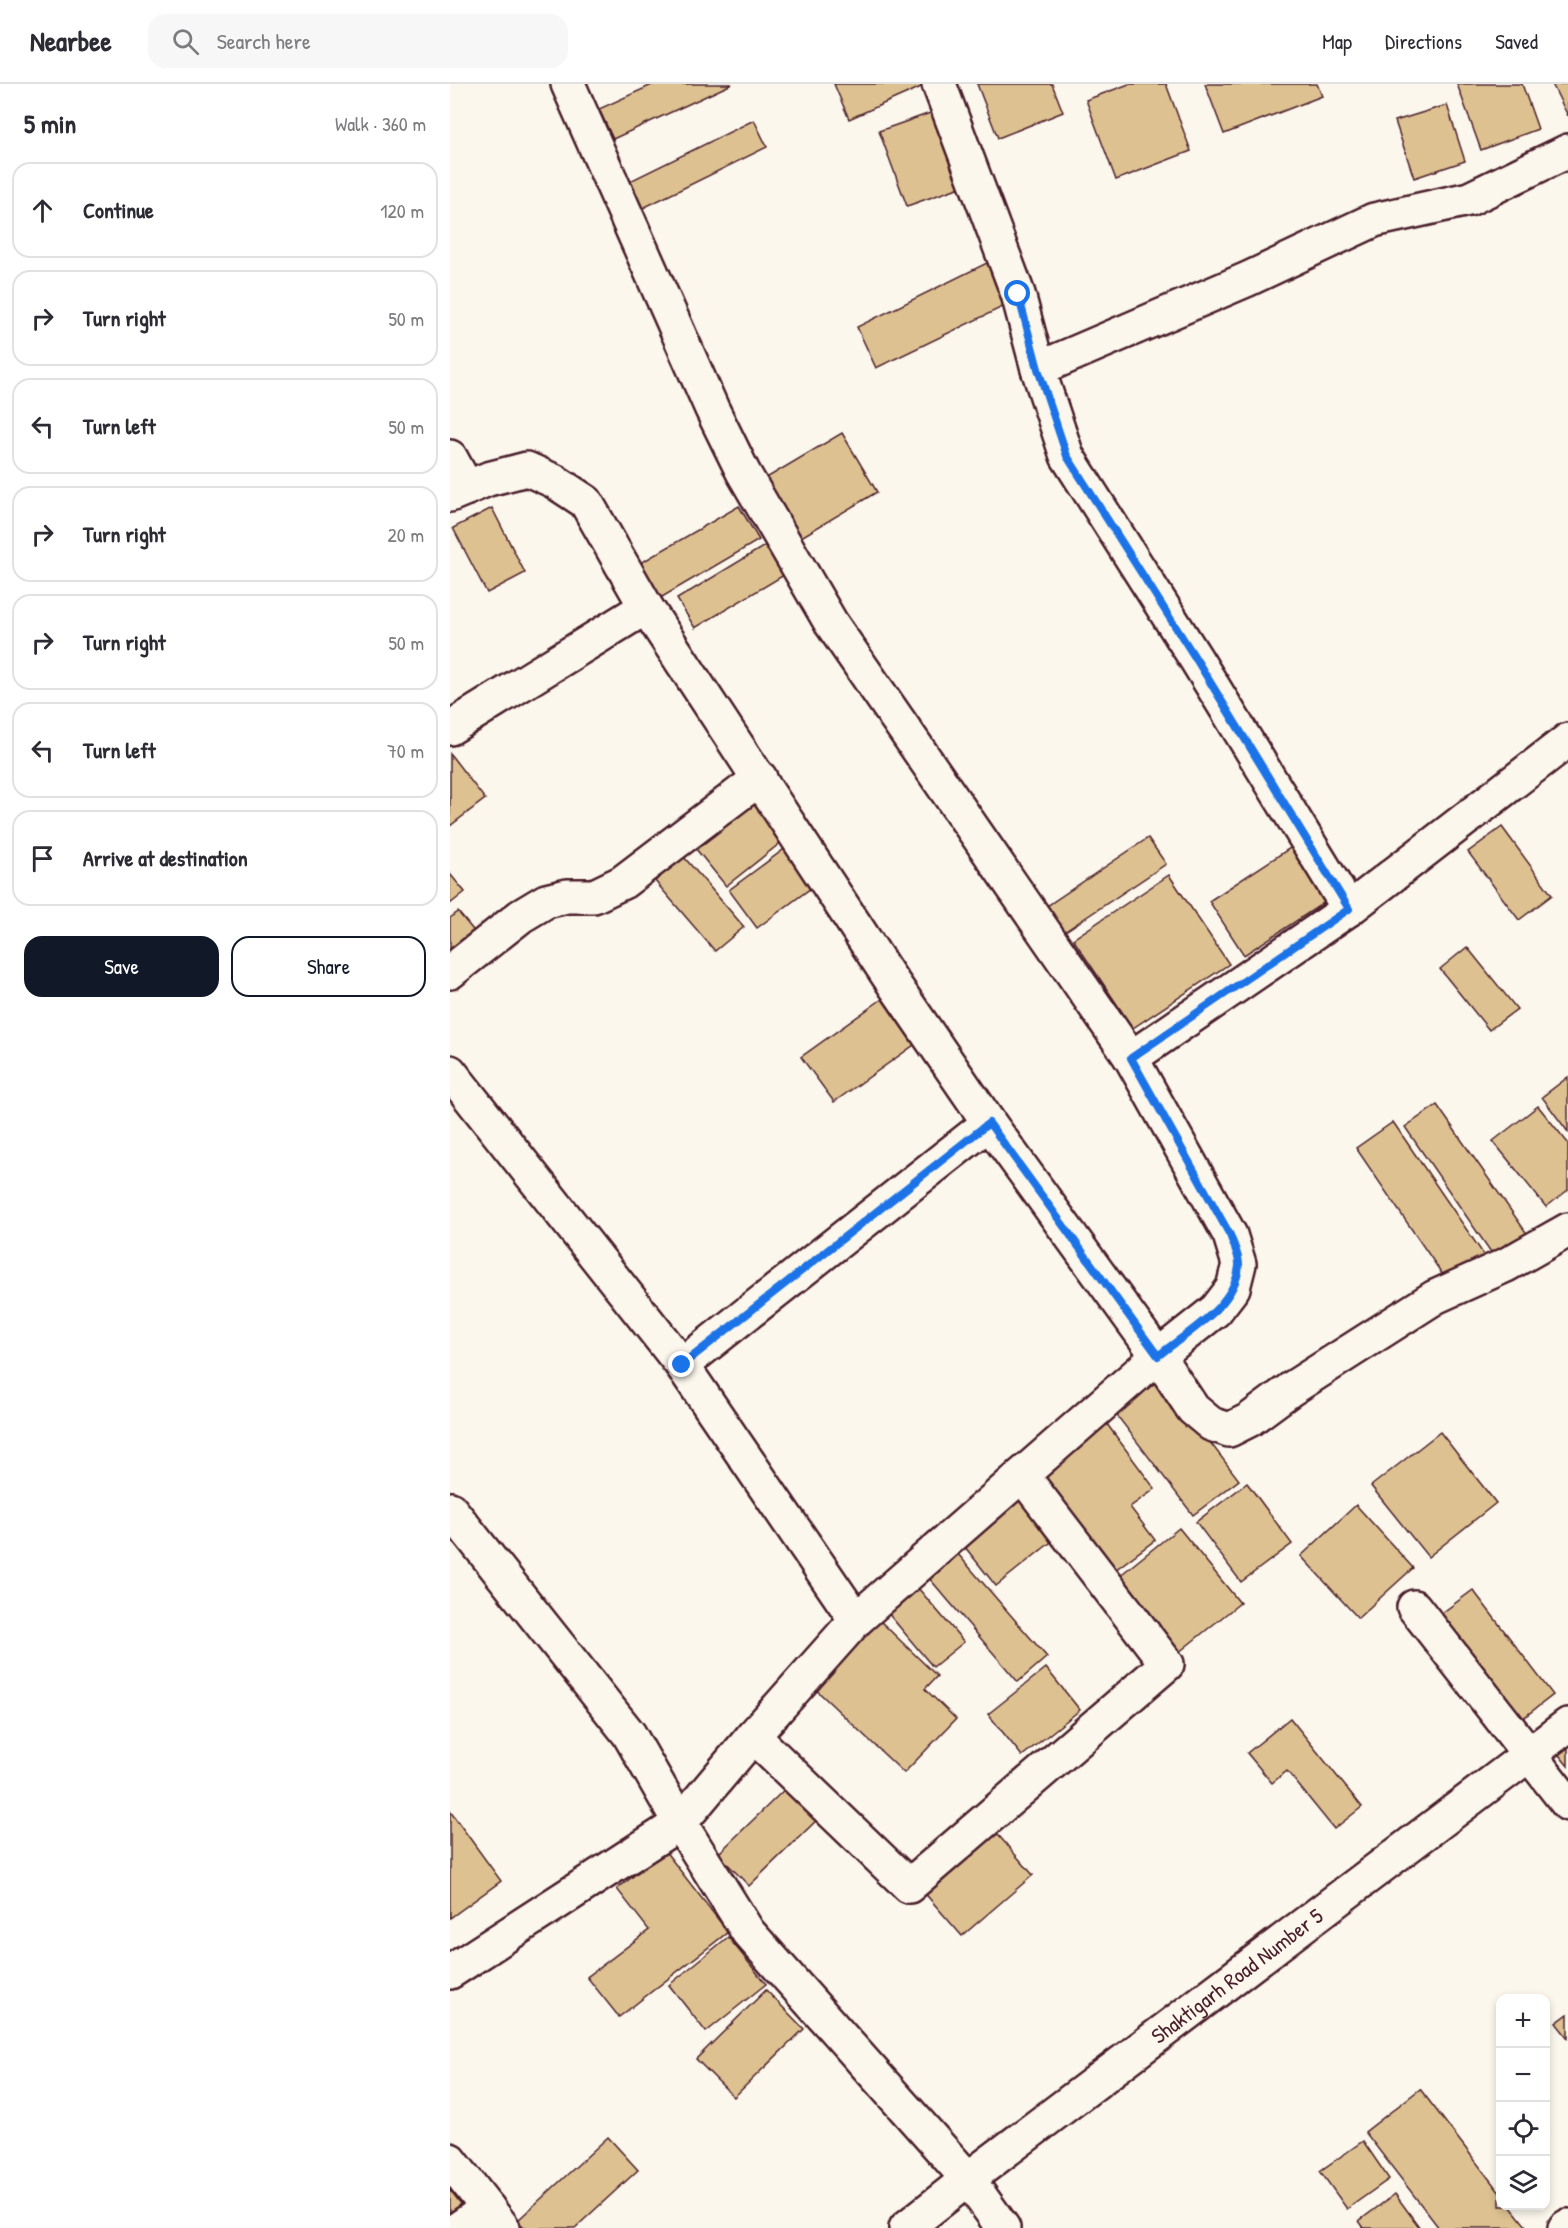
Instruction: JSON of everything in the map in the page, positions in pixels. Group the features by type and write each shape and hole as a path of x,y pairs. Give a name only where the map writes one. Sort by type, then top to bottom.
{"street":[{"path":"450,1972 680,1823 753,1736 856,1620 1158,1356 1216,1310 1233,1287 1239,1264 1230,1235 1131,1058 831,623 743,472 712,409 568,84"},
{"path":"939,84 1018,294 1038,369 1067,456 1196,659 1349,909"},
{"path":"1038,369 1248,279 1374,220 1469,199 1568,151"},
{"path":"450,457 458,492 488,479 527,469 554,481 586,502 646,607 890,977 989,1123 1158,1356 1193,1409 1211,1424 1229,1430 1249,1420 1291,1389 1435,1297 1506,1264 1568,1230"},
{"path":"450,728 646,607"},
{"path":"1131,1058 1349,909 1568,740"},
{"path":"450,972 520,916 546,902 567,896 594,896 623,882 760,778"},
{"path":"450,1072 682,1365 856,1620"},
{"path":"682,1365 989,1123"},
{"path":"753,1736 909,1886 1167,1664 1022,1475"},
{"path":"450,1509 629,1734 680,1823 748,1932 968,2179 1003,2228"},
{"path":"1414,1607 1568,1804"},
{"name":"Shaktigarh Road Number 5","path":"906,2228 1568,1725"},
{"path":"450,2160 495,2218 459,2228"}],"building":[{"path":"654,84 732,84 613,139 599,109"},
{"path":"834,84 928,84 849,119"},
{"path":"977,84 1052,84 1063,112 998,138"},
{"path":"1129,84 1166,84 1191,151 1116,180 1086,100"},
{"path":"1205,84 1317,84 1322,96 1224,134"},
{"path":"1457,84 1522,84 1538,129 1481,150"},
{"path":"1552,84 1568,84 1568,116"},
{"path":"1447,105 1465,161 1414,178 1395,121"},
{"path":"939,110 966,185 907,206 879,131"},
{"path":"754,120 767,147 637,211 624,184"},
{"path":"993,260 1013,302 876,368 857,327"},
{"path":"842,433 877,492 798,539 763,480"},
{"path":"739,506 759,540 657,600 637,565"},
{"path":"492,508 525,573 487,593 453,528"},
{"path":"766,545 784,575 695,628 677,599"},
{"path":"450,754 485,799 450,826"},
{"path":"754,795 788,837 726,886 692,844"},
{"path":"1502,827 1552,895 1519,920 1468,852"},
{"path":"1148,838 1166,864 1064,932 1047,906"},
{"path":"1293,846 1328,900 1244,955 1209,901"},
{"path":"787,847 815,885 757,928 729,890"},
{"path":"683,856 744,927 715,951 655,881"},
{"path":"450,874 465,892 450,904"},
{"path":"1169,875 1229,964 1133,1028 1073,939"},
{"path":"458,912 483,942 450,969 450,918"},
{"path":"1467,947 1517,1009 1489,1030 1440,969"},
{"path":"882,999 914,1045 834,1102 801,1057"},
{"path":"1568,1077 1568,1132 1542,1097"},
{"path":"1437,1105 1528,1235 1495,1258 1405,1127"},
{"path":"1538,1106 1568,1143 1568,1190 1546,1207 1493,1141"},
{"path":"1393,1122 1484,1255 1447,1281 1356,1148"},
{"path":"1157,1373 1239,1480 1193,1515 1112,1409"},
{"path":"1104,1420 1155,1489 1130,1507 1155,1540 1107,1576 1031,1475"},
{"path":"1440,1432 1496,1503 1428,1557 1371,1486"},
{"path":"1247,1483 1292,1544 1241,1582 1196,1522"},
{"path":"1020,1486 1060,1535 996,1586 957,1537"},
{"path":"1356,1505 1413,1568 1358,1618 1301,1556"},
{"path":"1179,1528 1240,1603 1173,1657 1113,1581"},
{"path":"951,1546 1047,1657 1018,1682 923,1571"},
{"path":"912,1581 964,1642 933,1667 882,1606"},
{"path":"1473,1590 1553,1695 1518,1722 1438,1616"},
{"path":"875,1616 937,1676 925,1689 956,1719 904,1773 810,1684"},
{"path":"1046,1668 1080,1710 1022,1756 988,1714"},
{"path":"1290,1718 1362,1807 1334,1829 1287,1771 1272,1783 1247,1753"},
{"path":"1568,1740 1568,1766 1555,1750"},
{"path":"790,1784 821,1816 749,1886 718,1854"},
{"path":"450,1811 501,1881 450,1918"},
{"path":"993,1829 1033,1875 962,1936 922,1890"},
{"path":"665,1851 728,1932 619,2017 587,1977 649,1930 617,1889"},
{"path":"728,1937 766,1984 706,2032 669,1985"},
{"path":"766,1990 804,2029 734,2097 696,2059"},
{"path":"1568,2014 1568,2038 1556,2023"},
{"path":"1420,2089 1496,2188 1496,2210 1513,2210 1526,2226 1523,2228 1439,2228 1365,2132"},
{"path":"608,2137 638,2170 575,2228 524,2228 517,2221"},
{"path":"1363,2141 1389,2179 1347,2209 1320,2171"},
{"path":"450,2183 470,2208 450,2224"},
{"path":"1395,2194 1420,2228 1364,2228 1359,2221"}],"route":[{"path":"682,1365 989,1123 1158,1356 1216,1310 1233,1287 1239,1264 1230,1235 1131,1058 1349,909 1196,659 1067,456 1038,369 1018,294"}]}
